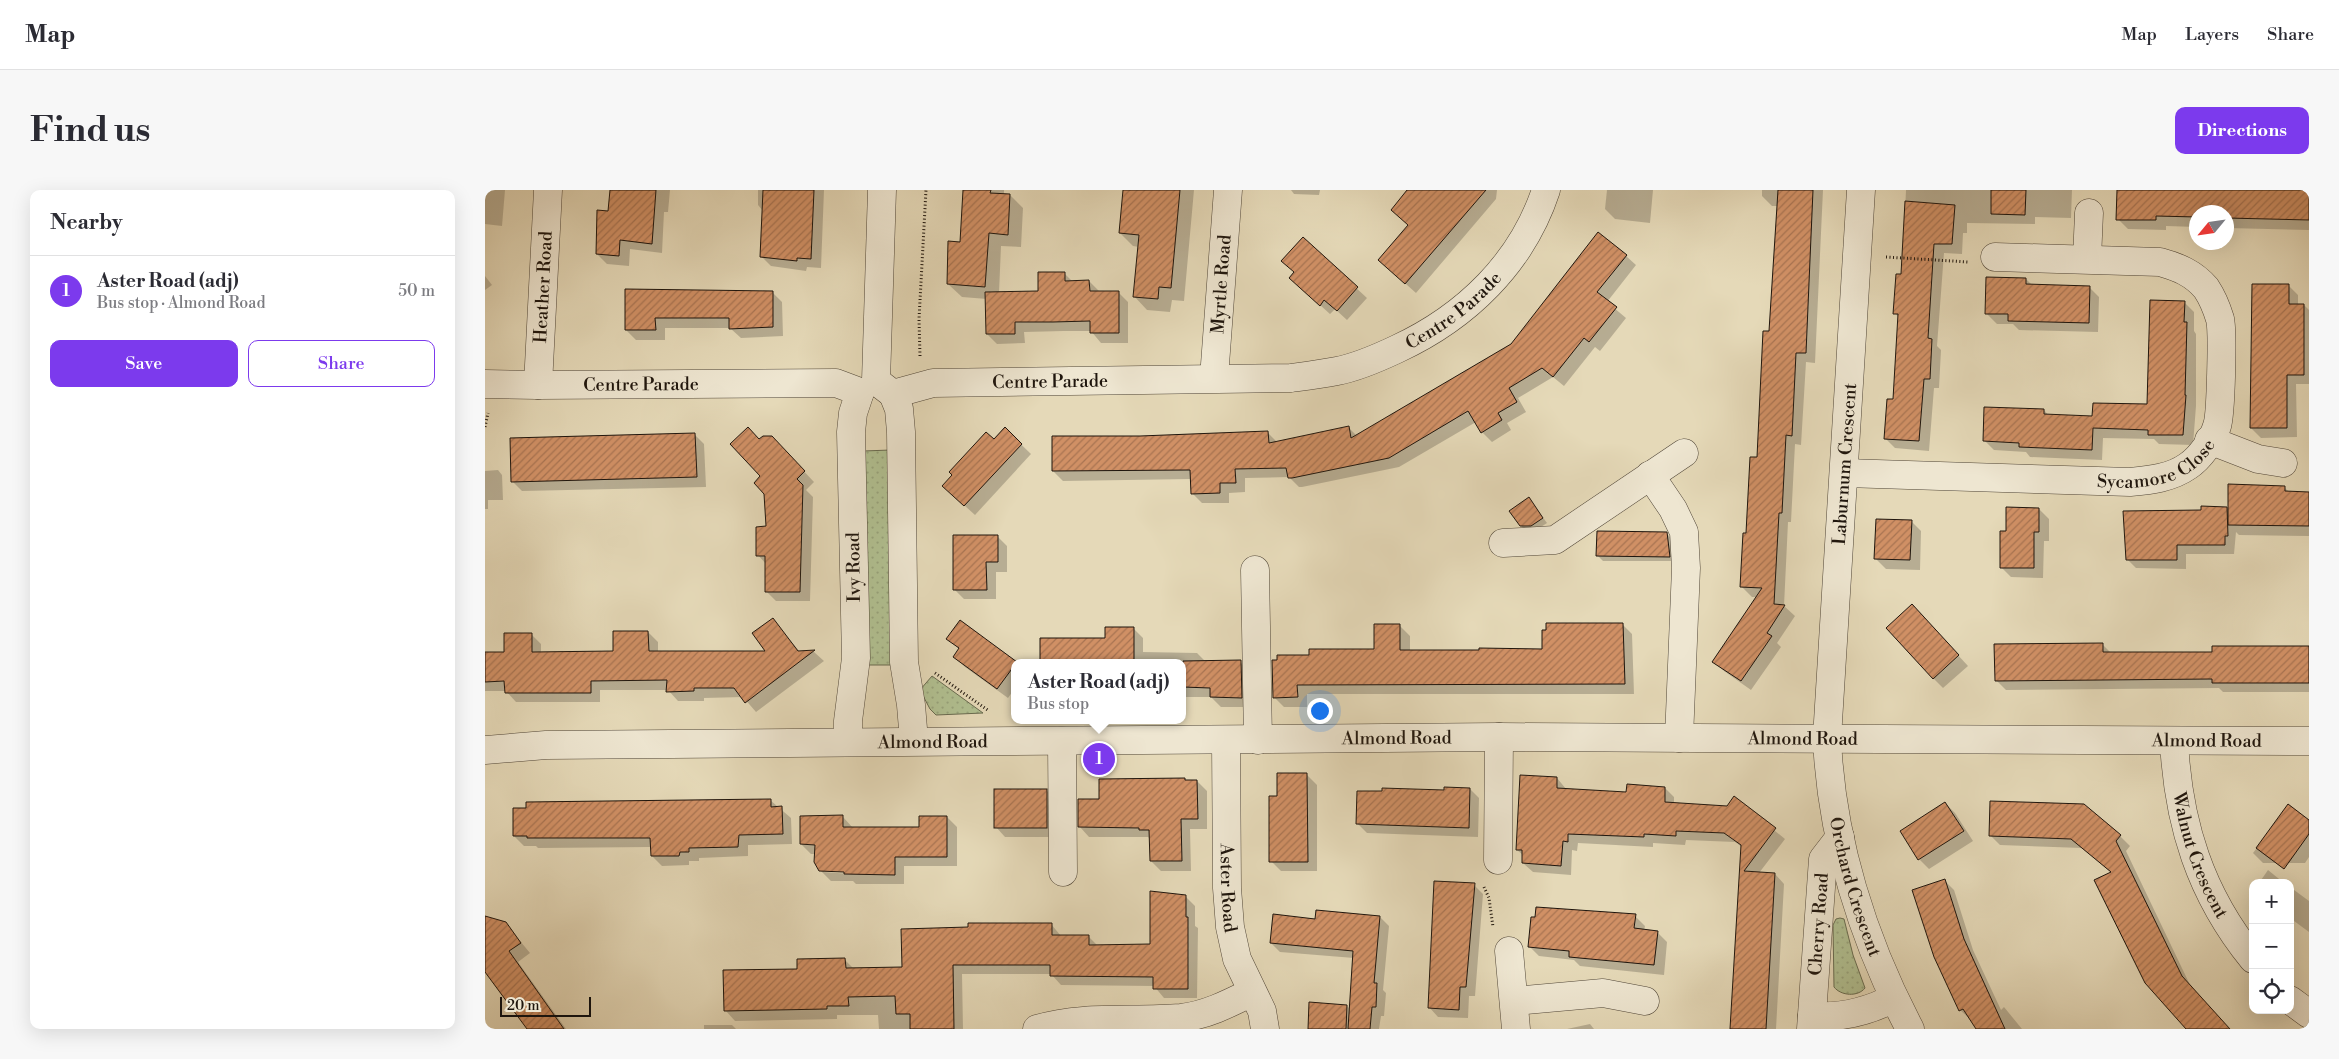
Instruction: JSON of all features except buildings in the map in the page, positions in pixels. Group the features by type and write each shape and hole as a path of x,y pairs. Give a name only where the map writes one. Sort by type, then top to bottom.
{"street":[{"name":"Heather Road","path":"538,385 548,190"},
{"name":"Ivy Road","path":"848,742 847,721 856,658 851,432 853,413 876,389 882,190"},
{"name":"Myrtle Road","path":"1214,378 1228,190"},
{"name":"Centre Parade","path":"487,397 538,385 836,383 876,389 933,383 1291,378 1338,371 1375,360 1413,342 1453,318 1489,285 1511,260 1531,225 1546,190"},
{"name":"Laburnum Crescent","path":"1827,738 1845,473 1861,190"},
{"path":"2087,259 2089,214"},
{"name":"Sycamore Close","path":"1845,473 2130,482 2161,479 2188,466 2201,454 2217,427 2221,322 2206,289 2193,276 2180,267 2160,262 1995,257"},
{"name":"Ivy Road","path":"876,389 899,409 901,432 904,662 911,705 914,741"},
{"path":"2209,440 2258,459 2283,463"},
{"path":"1503,543 1555,540 1684,454"},
{"path":"1650,475 1673,509 1684,532 1686,568 1679,738"},
{"path":"1255,570 1258,740"},
{"path":"1498,860 1499,737"},
{"name":"Almond Road","path":"485,750 546,745 1499,737 2309,741"},
{"name":"Orchard Crescent","path":"1827,738 1831,798 1839,837 1866,932 1909,1029"},
{"name":"Aster Road","path":"1226,740 1227,888 1230,927 1237,959 1261,1011 1265,1029"},
{"path":"1062,741 1063,872"},
{"name":"Walnut Crescent","path":"2174,741 2177,789 2189,845 2209,895 2249,953"},
{"name":"Cherry Road","path":"1839,837 1823,859 1812,1023 1877,1007 1894,998"},
{"path":"1509,951 1516,1029"},
{"path":"1037,1029 1082,1020 1182,1018 1216,1010 1253,992"},
{"path":"1513,1001 1603,992 1645,1001"},
{"path":"2294,1003 2309,1014"}],"path":[{"path":"920,364 919,319 926,190"},
{"path":"1881,257 1982,263 1995,257"},
{"path":"485,427 487,397"},
{"path":"927,667 992,713"}],"green space":[{"path":"891,450 894,665 866,665 863,451"},
{"path":"932,676 983,713 936,715 930,709 920,690"},
{"path":"1836,919 1844,919 1853,955 1865,988 1854,994 1845,994 1834,987 1833,925"}],"place":[{"name":"Aster Road (adj)","path":"1099,759"}]}
